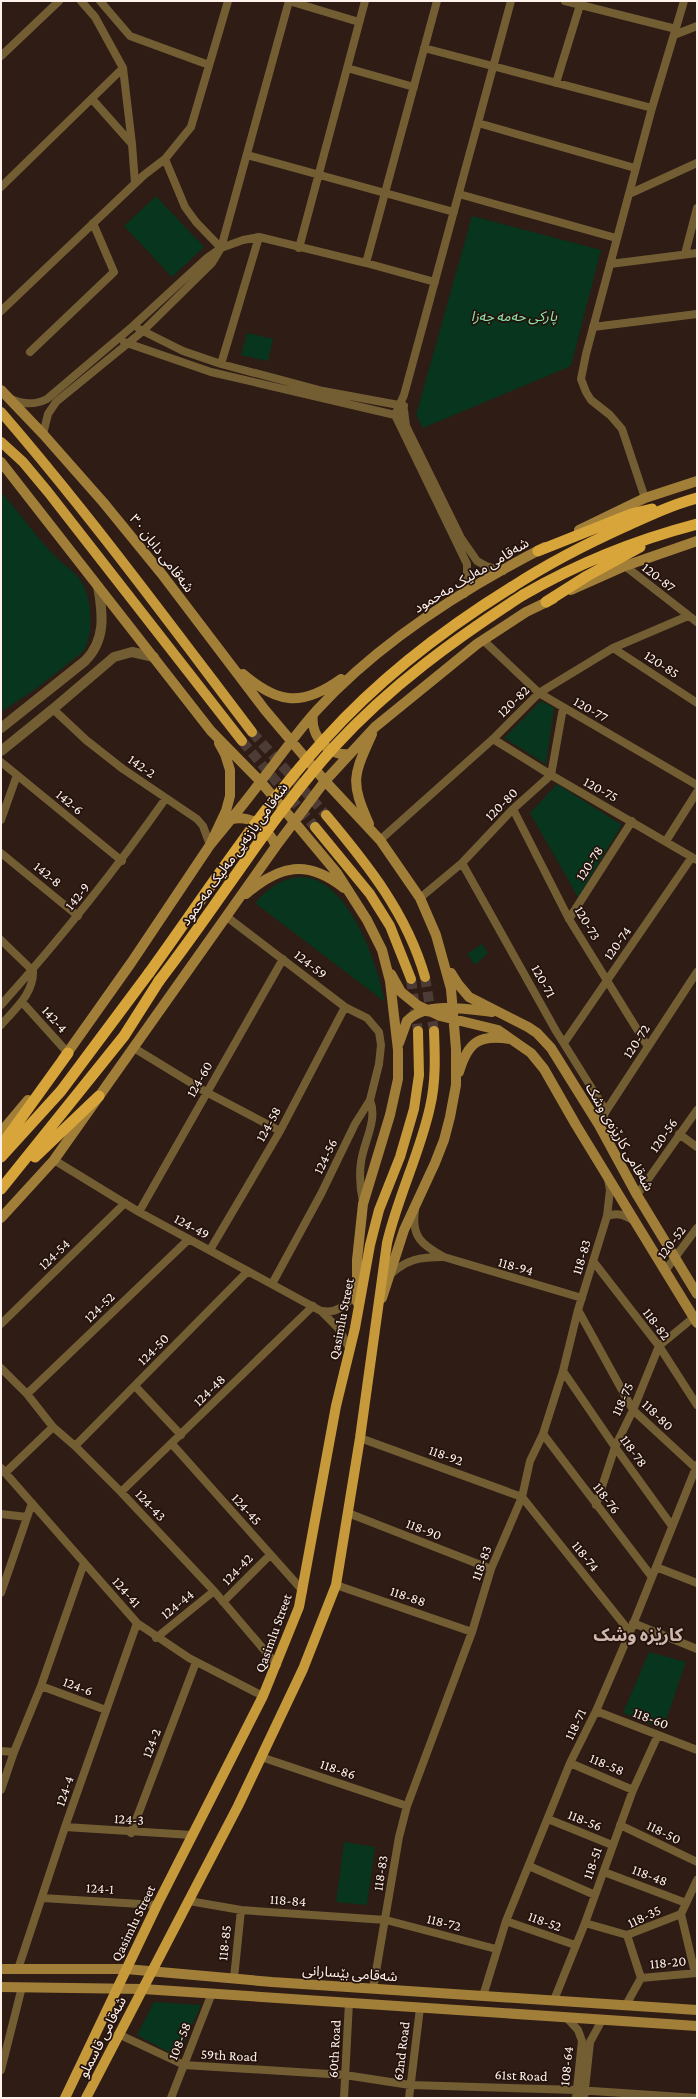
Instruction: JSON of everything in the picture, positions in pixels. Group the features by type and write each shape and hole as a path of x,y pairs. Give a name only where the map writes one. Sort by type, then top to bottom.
{"highway":[{"name":"شەقامی بازنەیی مەلیک مەحمود","path":"1,1157 61,1091 150,973 264,813 326,737 413,656 470,613 548,564 676,503 697,498"},
{"path":"538,551 631,514 676,503"},
{"name":"شەقامی بازنەیی مەلیک مەحمود","path":"1,1189 124,1036 159,981 209,914 273,820 335,746 366,714 453,641 523,595 580,564 611,551 697,524"},
{"path":"546,602 592,573 674,530"},
{"path":"1,1146 68,1053"},
{"path":"9,1180 99,1096"}],"main road":[{"name":"شەقامی دابان ٣٠","path":"1,390 44,434 161,573 265,710 325,781 380,840 420,898 441,951"},
{"path":"1,412 54,474 126,563 252,732"},
{"path":"1,442 23,462 48,492 242,741"},
{"path":"1,462 211,731 225,754 231,780 226,811 210,845 68,1053 1,1132"},
{"name":"شەقامی مەلیک مەحمود","path":"210,845 313,715 347,680 396,640 464,594 538,551 645,498 697,481"},
{"path":"1,1218 54,1160 276,846 325,781 375,727 483,640 526,612 625,566 697,541"},
{"path":"227,661 266,692 284,698 304,698 317,694 334,684 396,640"},
{"path":"313,715 314,730 323,745 339,754 350,754"},
{"path":"372,832 359,802 356,785 358,767 375,727"},
{"path":"211,731 261,782 337,873 352,895 376,937 386,963 398,1050 396,1086 390,1115 363,1204 358,1232 359,1291"},
{"path":"326,815 381,883 408,932 418,954 425,977"},
{"path":"232,819 240,817 256,822 268,832 276,846"},
{"path":"315,827 370,894 390,926 411,979"},
{"path":"236,904 265,879 279,873 295,869 310,870 326,876 352,895"},
{"path":"441,951 450,983 453,1007 456,1085"},
{"name":"شەقامی کارێزەی وشک","path":"441,951 462,991 475,1001 528,1027 548,1044 564,1067 599,1125 637,1195 676,1257 697,1294"},
{"name":"شەقامی کارێزەی وشک","path":"386,963 402,992 410,1001 428,1010 463,1023 494,1028 514,1040 531,1053 544,1069 596,1158 608,1175 695,1320"},
{"path":"398,1050 407,1021 413,1016 428,1010 453,1007 500,1013"},
{"name":"Qasimlu Street","path":"118,1989 157,1905 264,1696 299,1607 336,1406 350,1349 359,1291 379,1210 400,1156 414,1109 419,1075 418,1031"},
{"path":"143,1989 154,1971 261,1757 303,1669 336,1585 360,1438 387,1243 393,1218 419,1147 431,1106 434,1073 434,1031"},
{"path":"376,1318 400,1242 444,1140 456,1085 467,1050 472,1045 484,1038 491,1037 514,1040"},
{"path":"596,1158 612,1149"},
{"name":"شەقامی بێسارانی","path":"1,1968 126,1969 272,1982 697,2010"},
{"path":"271,1997 272,1982"},
{"name":"شەقامی بێسارانی","path":"1,1987 143,1989 697,2026"},
{"name":"شەقامی قاسملو","path":"65,2098 92,2038 118,1989"},
{"name":"شەقامی قاسملو","path":"86,2098 118,2034 143,1989"}],"street":[{"path":"1,56 59,1"},
{"path":"81,1 95,16 123,68 135,183"},
{"path":"100,1 130,36 209,65"},
{"path":"1,311 135,183 165,159 191,127 228,1"},
{"path":"44,434 48,414 56,402 143,331 212,263 221,248 289,1 359,22"},
{"path":"299,248 365,1"},
{"path":"366,263 437,1"},
{"path":"395,415 401,406 404,396 511,1"},
{"path":"565,1 675,32 697,26"},
{"path":"645,498 622,429 610,415 591,400 581,379 593,327 635,168 684,1"},
{"path":"556,83 580,5"},
{"path":"424,48 652,108"},
{"path":"1,187 123,68"},
{"path":"347,68 414,87"},
{"path":"92,99 132,144"},
{"path":"478,123 635,168"},
{"path":"247,155 454,212"},
{"path":"165,159 186,207 196,222 221,248"},
{"path":"629,194 697,162"},
{"path":"459,194 616,238"},
{"path":"685,254 697,208"},
{"path":"30,352 114,272 93,223"},
{"path":"222,364 259,237"},
{"path":"10,399 17,402 32,404 47,399 133,326 207,258 221,248 242,240 259,237 299,248 366,263 435,282"},
{"path":"610,264 697,253"},
{"path":"593,327 697,314"},
{"path":"133,326 183,352 222,364 323,391 401,406"},
{"path":"118,339 128,344 211,372 395,415 403,415"},
{"path":"401,406 406,426 462,538 481,564 502,571"},
{"path":"395,415 467,564 468,577 464,594"},
{"name":"120-87","path":"625,566 697,622"},
{"path":"1,728 85,661 93,652 101,636 102,607 98,586"},
{"name":"120-82","path":"380,840 493,739 539,693 613,648 688,616"},
{"name":"120-77","path":"483,640 539,693 562,708 697,785"},
{"name":"120-85","path":"613,648 697,703"},
{"path":"1,751 53,710 114,657 123,653 132,652 154,657"},
{"path":"551,775 562,708"},
{"name":"142-2","path":"53,710 86,740 123,769 200,822 210,845"},
{"name":"120-75","path":"493,739 551,775 695,858"},
{"name":"142-6","path":"1,762 122,861"},
{"path":"1,820 17,775"},
{"name":"120-80","path":"420,898 462,863 513,809 551,775"},
{"path":"666,841 697,792"},
{"name":"142-9","path":"1,1006 33,971 122,861 166,798"},
{"name":"120-73","path":"513,809 568,919 608,980 648,1046"},
{"name":"120-78","path":"568,919 632,821"},
{"name":"142-8","path":"1,853 78,916"},
{"name":"120-74","path":"564,1043 695,858"},
{"name":"120-71","path":"462,863 564,1043 606,1111"},
{"name":"124-59","path":"226,917 345,1007 367,1018 379,1032"},
{"path":"1,940 33,971 32,986 22,1002 1,1025"},
{"name":"124-60","path":"139,1212 283,959"},
{"name":"120-72","path":"599,1125 606,1111 697,972"},
{"name":"142-4","path":"22,1002 68,1053"},
{"name":"124-58","path":"210,1250 280,1131 345,1007"},
{"name":"124-56","path":"272,1284 321,1194 355,1124 370,1100 379,1064 381,1045 379,1032"},
{"path":"134,1048 206,1092 280,1131"},
{"path":"363,1204 359,1182 364,1143 374,1118 370,1100"},
{"name":"120-56","path":"637,1195 697,1110"},
{"path":"679,1134 697,1147"},
{"name":"124-49","path":"54,1160 139,1212 321,1311 338,1328 350,1349"},
{"name":"118-83","path":"373,1989 399,1837 407,1806 472,1632 491,1569 522,1497 530,1461 542,1434 563,1370 578,1310 607,1216 610,1190 608,1175"},
{"name":"124-54","path":"1,1324 125,1203"},
{"path":"415,1206 414,1226 416,1234 428,1248 444,1257"},
{"path":"607,1216 621,1214 636,1223"},
{"name":"120-52","path":"665,1271 697,1228"},
{"name":"124-52","path":"27,1394 189,1239"},
{"path":"389,1276 403,1264 415,1258 444,1257"},
{"name":"118-94","path":"444,1257 582,1298"},
{"name":"118-82","path":"593,1261 659,1346 697,1406"},
{"name":"124-50","path":"75,1446 248,1271"},
{"path":"321,1311 332,1312 339,1310 359,1291"},
{"name":"124-48","path":"121,1492 313,1306"},
{"name":"118-80","path":"578,1310 633,1410 697,1467"},
{"name":"118-75","path":"596,1505 615,1447 633,1410 659,1346 695,1320"},
{"name":"124-43","path":"1,1368 27,1394 53,1427 75,1446 121,1492 214,1591 277,1665"},
{"name":"118-78","path":"563,1370 615,1447 672,1526"},
{"path":"135,1386 181,1435"},
{"path":"3,1471 53,1427"},
{"name":"118-76","path":"542,1434 652,1577"},
{"name":"118-92","path":"360,1438 522,1497"},
{"name":"124-45","path":"172,1444 303,1590"},
{"name":"118-71","path":"483,1996 496,1949 506,1921 570,1763 596,1711 634,1623 697,1467"},
{"name":"124-41","path":"3,1471 137,1623 156,1638 196,1662 264,1696"},
{"name":"118-74","path":"522,1497 630,1632"},
{"path":"1,1591 32,1503"},
{"name":"118-90","path":"348,1513 491,1569"},
{"path":"1,1514 27,1517"},
{"name":"124-42","path":"223,1602 270,1554"},
{"path":"1,1790 14,1752 41,1686 84,1563"},
{"path":"656,1567 697,1583"},
{"name":"118-88","path":"336,1585 472,1632"},
{"name":"124-44","path":"156,1638 214,1591"},
{"name":"124-4","path":"18,1969 65,1827 137,1623"},
{"path":"634,1623 697,1649"},
{"name":"124-2","path":"131,1833 196,1662"},
{"name":"124-6","path":"41,1686 106,1710"},
{"name":"118-60","path":"596,1711 697,1750"},
{"name":"118-51","path":"554,2000 585,1923 633,1790 658,1734"},
{"path":"1,1751 14,1752"},
{"name":"118-86","path":"261,1757 407,1806"},
{"name":"118-58","path":"570,1763 633,1790"},
{"name":"118-56","path":"548,1819 612,1845"},
{"name":"118-50","path":"620,1825 697,1862"},
{"name":"124-3","path":"65,1827 131,1833 192,1835"},
{"path":"529,1866 595,1895"},
{"name":"118-48","path":"604,1872 686,1903"},
{"name":"118-35","path":"641,1978 627,1935 681,1914 697,1880"},
{"name":"124-1","path":"42,1898 157,1905"},
{"name":"118-84","path":"188,1902 241,1910 386,1920"},
{"name":"118-85","path":"234,1978 241,1910"},
{"path":"681,1914 696,1973"},
{"name":"118-72","path":"386,1920 496,1949"},
{"name":"118-52","path":"506,1921 575,1945"},
{"path":"585,1923 627,1935"},
{"name":"118-20","path":"641,1978 696,1973"},
{"path":"626,2005 641,1978"},
{"path":"1,2070 22,1987"},
{"name":"108-58","path":"171,2098 212,1993"},
{"name":"60th Road","path":"344,2098 349,2002"},
{"name":"62nd Road","path":"409,2098 420,2008"},
{"name":"108-64","path":"566,2017 578,2030 582,2041 581,2094"},
{"name":"108-64","path":"581,2094 590,2042 602,2020"},
{"name":"59th Road","path":"118,2034 184,2065 345,2075"},
{"name":"61st Road","path":"345,2075 410,2085 581,2094 696,2098"}],"green space":[{"path":"156,196 204,247 172,277 124,226"},
{"name":"پارکی حەمە جەزا","path":"472,216 601,250 571,366 423,428 416,415"},
{"path":"247,333 273,339 268,361 241,355"},
{"path":"1,492 37,536 59,560 81,580 86,591 90,608 90,628 87,645 83,652 34,690 1,712"},
{"path":"541,701 554,708 546,764 504,738"},
{"path":"557,784 622,825 578,897 530,813"},
{"path":"304,877 320,882 335,893 348,908 368,947 385,1002 255,903 276,884 289,879"},
{"path":"482,944 488,953 475,965 467,954"},
{"path":"649,1652 686,1662 663,1729 623,1713"},
{"path":"344,1842 375,1847 367,1905 336,1902"},
{"path":"154,2002 201,2005 178,2057 137,2035"}],"tunnel":[{"path":"252,732 326,815"},
{"path":"242,741 315,827"},
{"path":"425,977 434,1031"},
{"path":"411,979 418,1031"}],"district":[{"name":"کارێزە وشک","path":"638,1635"}]}
